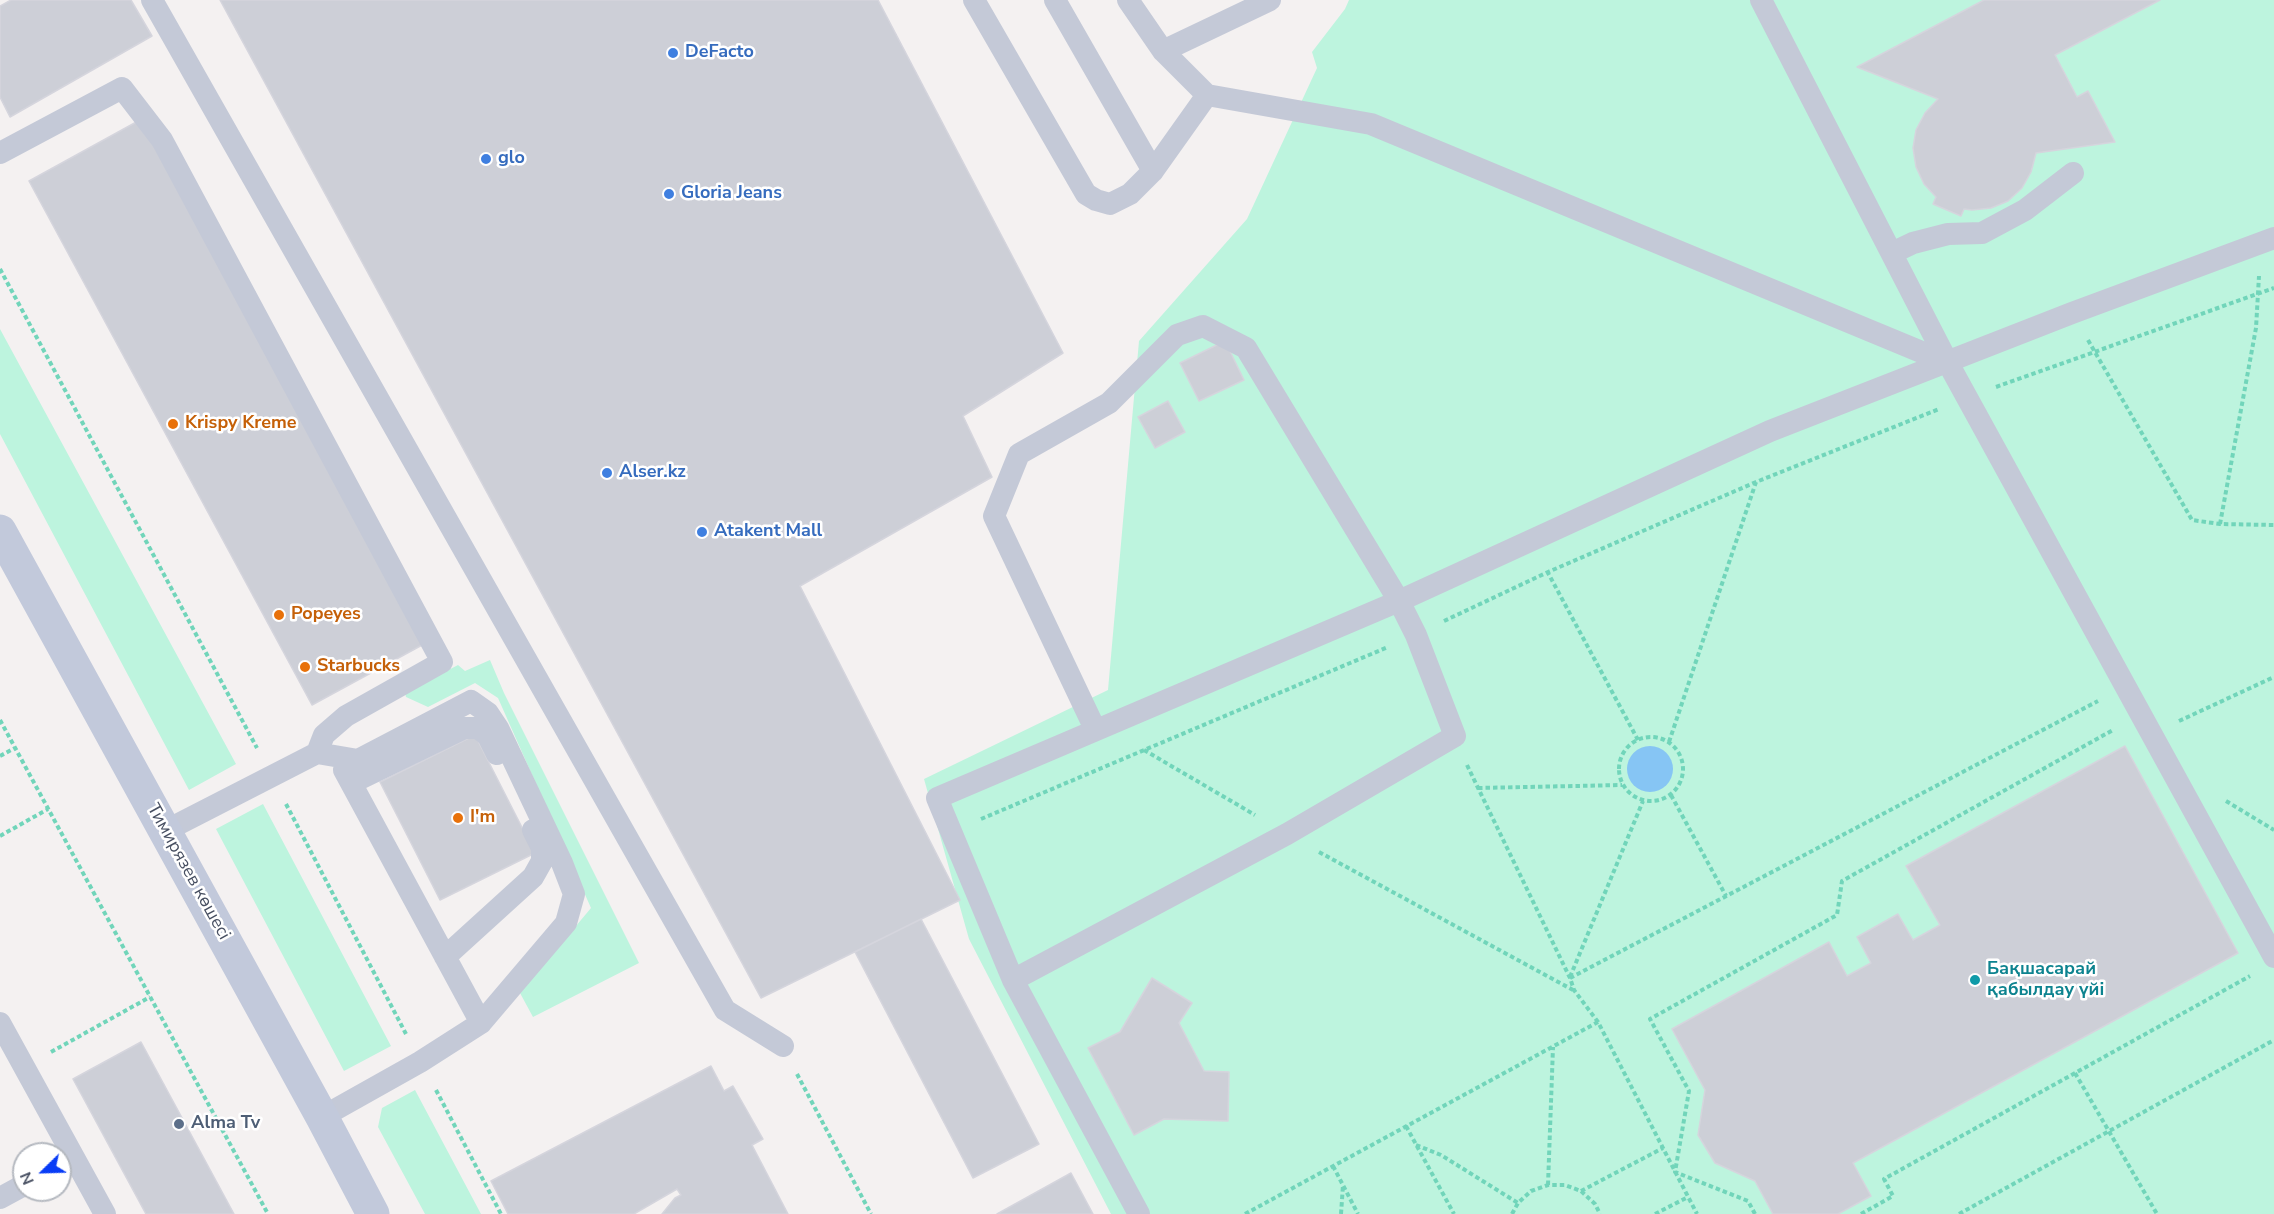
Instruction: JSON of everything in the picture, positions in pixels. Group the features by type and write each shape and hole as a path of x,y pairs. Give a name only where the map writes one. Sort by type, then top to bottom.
{"street":[{"name":"Тимирязев көшесі","path":"0,531 373,1214"}],"lane":[{"path":"152,0 725,1010 783,1046"},
{"path":"974,0 1086,194 1096,200 1110,204 1130,194 1154,171 1207,95"},
{"path":"1055,0 1154,171"},
{"path":"1128,0 1163,51 1207,95 1371,124 1948,363"},
{"path":"1163,51 1270,0"},
{"path":"1761,0 1948,363 1969,397 2274,957"},
{"path":"0,153 122,88 162,140 442,662 346,716 324,735 328,755 351,783 481,1023"},
{"path":"1892,253 1913,243 1948,234 1982,233 2025,210 2073,173"},
{"path":"1139,1214 1013,980 938,798 1399,601 1770,431 2072,313 2266,242"},
{"path":"1013,980 1287,834 1455,736 1416,635 1399,601 1246,348 1203,326 1177,335 1109,403 1019,454 994,516 1095,729"},
{"path":"165,831 328,755 358,759 471,701 488,713 498,728 562,863 574,894 566,923 481,1023 420,1062 322,1118"},
{"path":"351,783 464,728 478,728 488,736 542,849 542,861 532,877 445,957"},
{"path":"0,1023 24,1067 58,1142"},
{"path":"72,1169 105,1214"}],"path":[{"path":"2220,524 2256,328 2266,242"},
{"path":"0,269 258,751"},
{"path":"952,831 1416,635 1548,572 1756,482 2094,350 2274,288"},
{"path":"2072,313 2192,520 2220,524 2274,525"},
{"path":"1669,742 1756,482"},
{"path":"1532,540 1638,740"},
{"path":"1675,1172 1689,1091 1650,1019 1837,915 1842,881 2146,725 2274,677"},
{"path":"1570,978 2126,687"},
{"path":"0,720 268,1214"},
{"path":"1455,736 1574,990 1598,1022 1697,1214"},
{"path":"1648,737 1669,742 1677,749 1683,768 1678,788 1662,800 1643,801 1628,792 1622,784 1619,764 1629,745 1648,737"},
{"path":"0,756 15,748"},
{"path":"1144,750 1287,834 1574,990"},
{"path":"1478,788 1622,784"},
{"path":"1671,795 1726,896"},
{"path":"1570,978 1643,801"},
{"path":"286,803 409,1041"},
{"path":"0,836 48,809"},
{"path":"1861,1214 1893,1196 1884,1179 2253,974"},
{"path":"24,1067 150,997"},
{"path":"1245,1214 1598,1022"},
{"path":"1959,1214 2274,1040"},
{"path":"783,1046 871,1214"},
{"path":"1548,1185 1553,1046"},
{"path":"2075,1073 2157,1214"},
{"path":"431,1080 501,1214"},
{"path":"1406,1126 1454,1214"},
{"path":"1416,1145 1441,1155 1518,1203"},
{"path":"1581,1191 1662,1148"},
{"path":"1333,1166 1358,1214"},
{"path":"1675,1172 1748,1201 1755,1214"},
{"path":"1341,1214 1343,1185"},
{"path":"1512,1214 1518,1203 1531,1191 1548,1185 1565,1185 1581,1191 1595,1204 1600,1214"},
{"path":"1655,1214 1688,1197"}],"green space":[{"path":"1349,0 2274,0 2274,1214 1111,1214 969,939 924,779 1108,690 1139,341 1247,219 1317,68 1312,52 1345,9"},
{"path":"0,329 236,764 189,790 0,434"},
{"path":"490,660 504,693 639,963 533,1017 520,993 591,908 498,698 475,683 428,707 406,697 405,693 458,665 465,671"},
{"path":"263,804 391,1046 344,1071 216,829"},
{"path":"415,1090 481,1214 425,1214 378,1127 382,1108"}],"water":[{"path":"1650,746 1666,753 1673,769 1666,785 1650,792 1634,785 1627,769 1634,753"}],"building":[{"path":"11,0 131,0 152,36 10,117 0,97 0,6"},
{"name":"Atakent Mall","path":"220,0 878,0 1063,353 963,416 992,477 800,586 960,900 761,998"},
{"path":"1984,0 2160,0 2055,55 2077,97 2088,91 2115,142 2036,153 2031,172 2022,188 2008,201 1991,208 1964,209 1961,216 1933,204 1936,197 1924,184 1916,167 1913,148 1916,130 1925,113 1938,99 1857,67"},
{"path":"140,120 424,644 312,705 29,181"},
{"path":"1225,341 1244,380 1199,401 1180,363"},
{"path":"1168,401 1185,432 1155,448 1138,417"},
{"name":"I'm","path":"475,735 535,853 440,900 380,782"},
{"name":"Бақшасарай қабылдау үйі","path":"2125,746 2238,953 1853,1163 1871,1196 1838,1214 1773,1214 1755,1181 1715,1163 1698,1135 1705,1090 1672,1029 1829,942 1847,976 1871,963 1857,937 1898,914 1913,940 1940,925 1906,866"},
{"path":"921,919 1039,1144 973,1178 855,952"},
{"path":"1152,978 1192,1003 1179,1023 1204,1071 1229,1072 1228,1121 1164,1119 1134,1135 1088,1048 1120,1032"},
{"path":"141,1042 234,1214 146,1214 73,1079"},
{"path":"711,1066 724,1091 733,1086 763,1139 752,1145 788,1214 662,1214 675,1198 681,1195 677,1189 634,1214 508,1214 491,1181"},
{"path":"1071,1173 1093,1214 997,1214"}],"place":[{"name":"DeFacto","path":"673,53"},
{"name":"glo","path":"486,159"},
{"name":"Gloria Jeans","path":"669,194"},
{"name":"Krispy Kreme","path":"173,424"},
{"name":"Alser.kz","path":"607,473"},
{"name":"Atakent Mall","path":"702,532"},
{"name":"Popeyes","path":"279,615"},
{"name":"Starbucks","path":"305,667"},
{"name":"I'm","path":"458,818"},
{"name":"Бақшасарай қабылдау үйі","path":"1975,980"},
{"name":"Alma Tv","path":"179,1124"}]}
